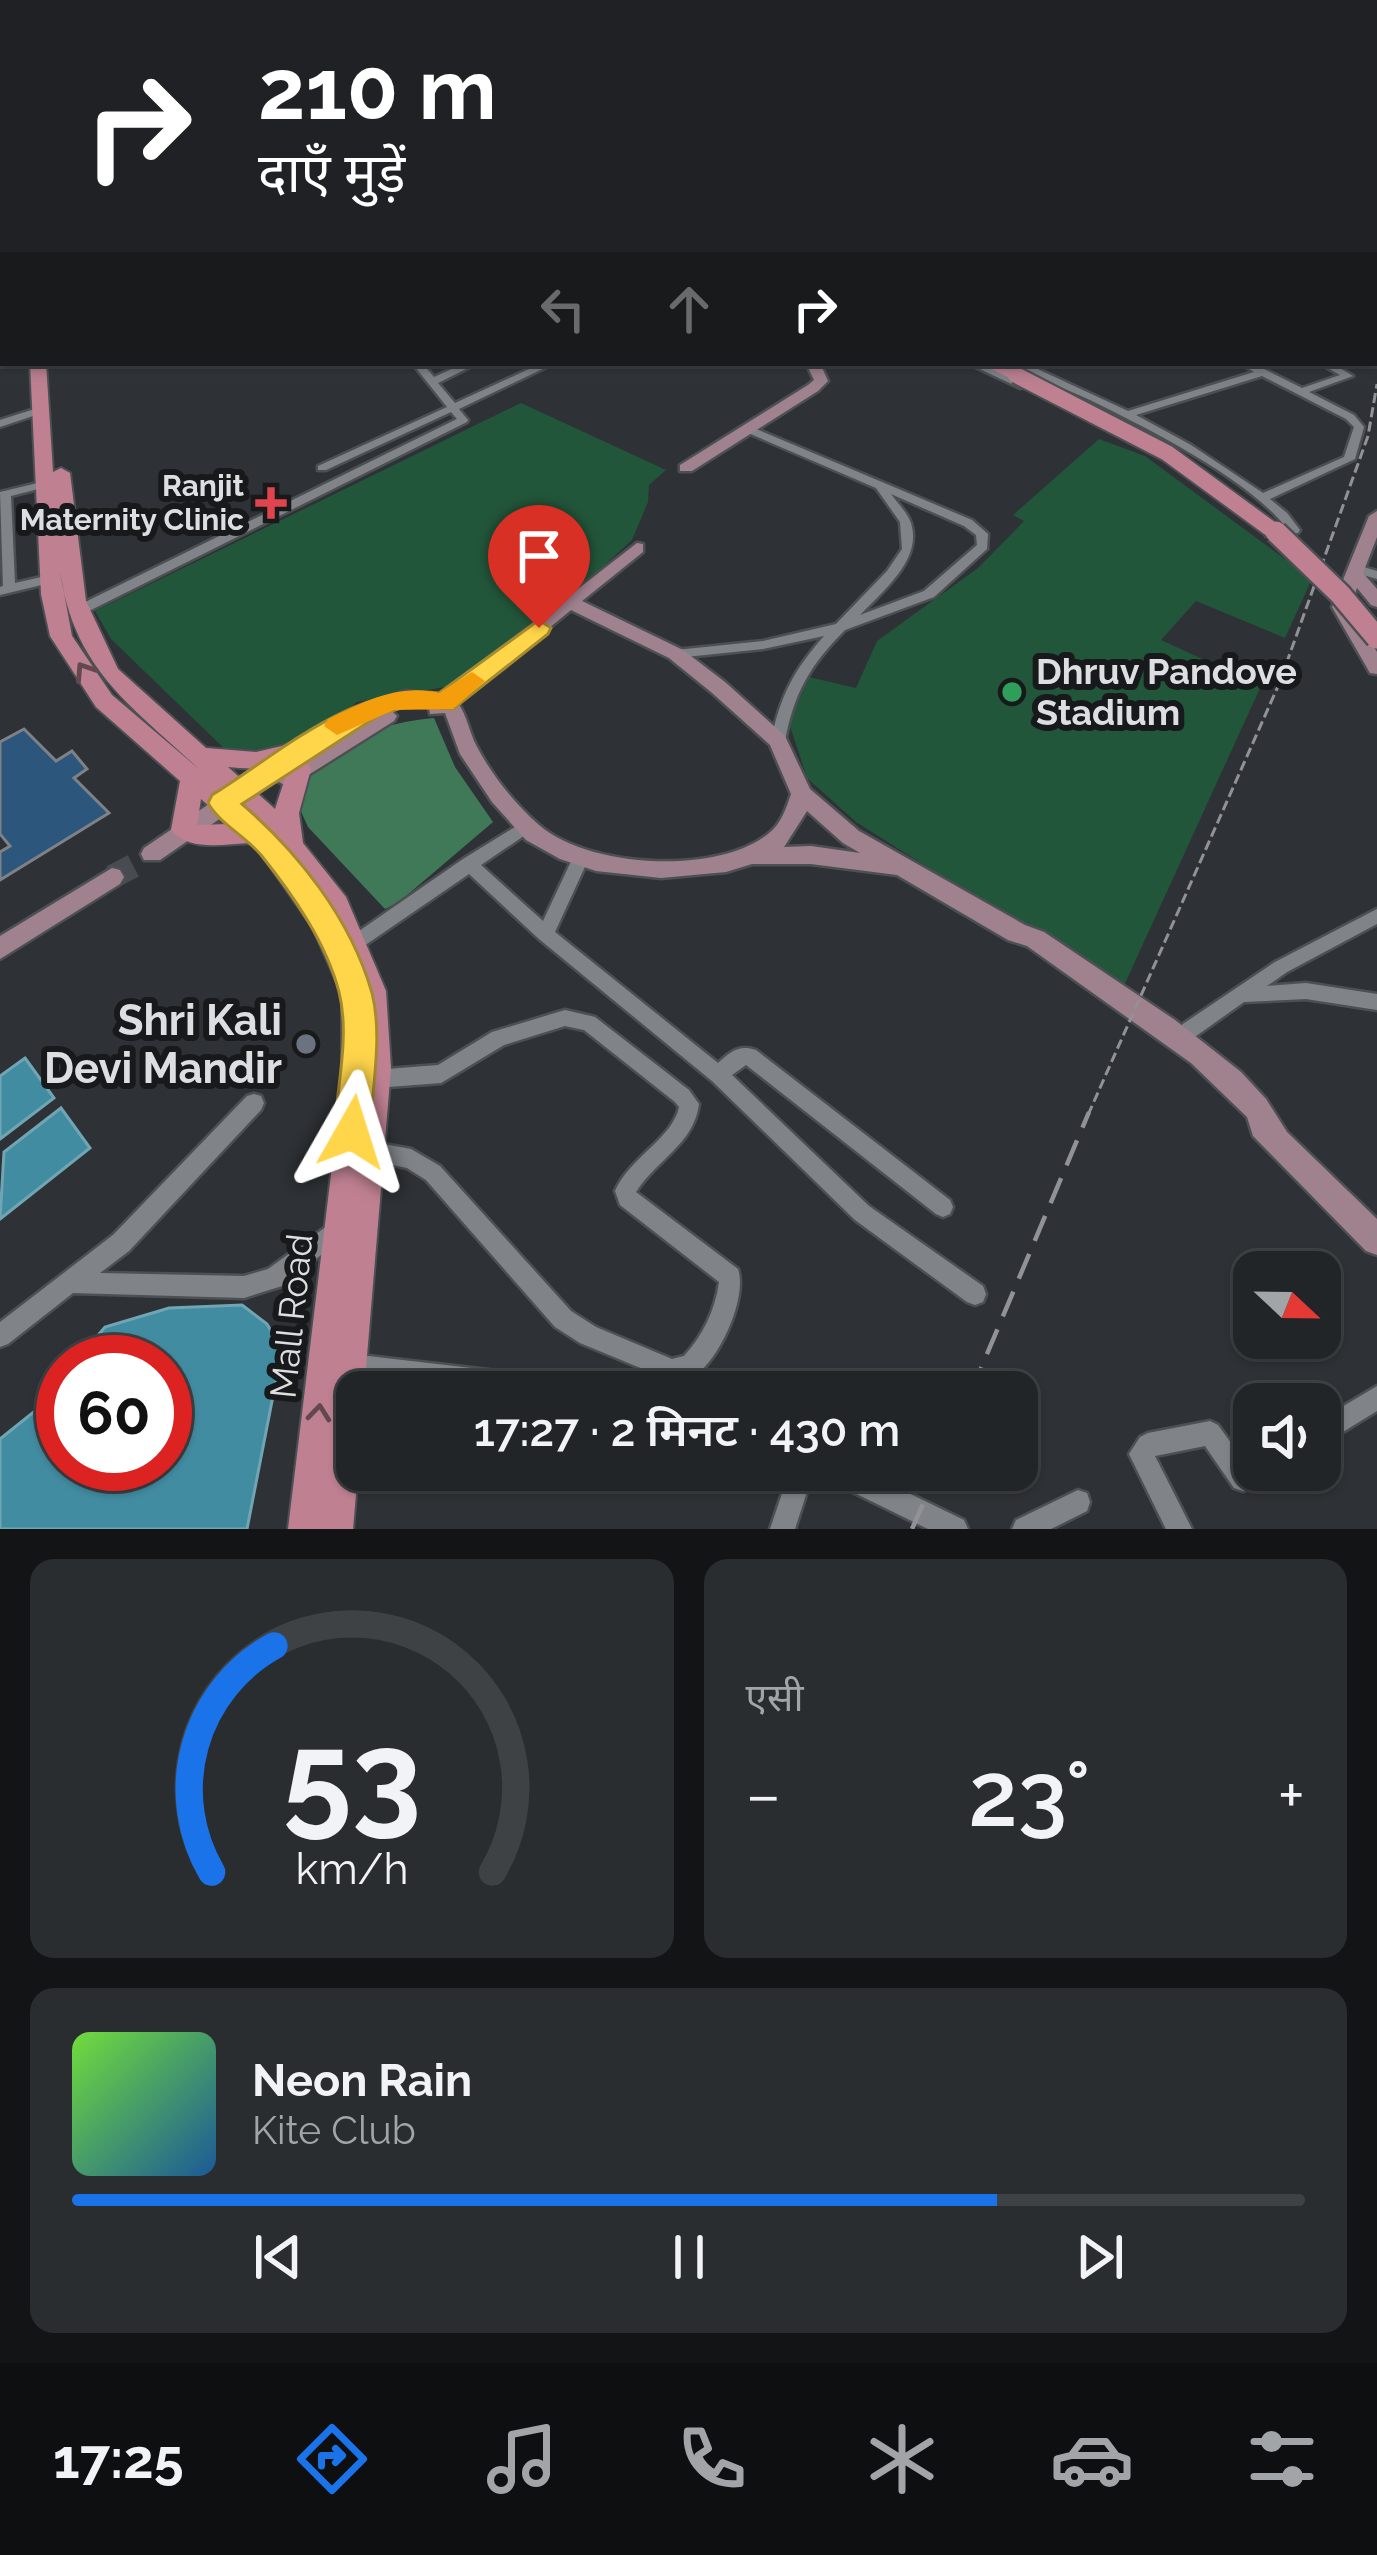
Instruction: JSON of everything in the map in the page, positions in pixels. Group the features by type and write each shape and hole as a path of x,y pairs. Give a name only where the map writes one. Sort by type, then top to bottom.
{"main road":[{"name":"Mall Road","path":"38,366 50,580 62,636 104,701 196,766"},
{"name":"Mall Road","path":"53,366 67,556 76,612 90,645 110,674 196,766 292,845 336,905 356,943 372,991 375,1079 367,1151 308,1529"},
{"path":"1020,367 1150,433 1225,479 1280,524 1377,621"},
{"path":"1020,367 1161,446 1226,489 1330,583 1377,638"},
{"path":"257,833 188,832 196,766 299,760 286,813 292,845"},
{"name":"Mall Road","path":"236,801 308,895 356,994 357,1084 340,1227 333,1529"}],"street":[{"path":"76,612 458,423 465,417 419,366"},
{"path":"432,382 467,366"},
{"path":"322,467 543,366"},
{"path":"686,468 821,381 814,366"},
{"path":"979,366 1088,415 1199,481 1261,530 1294,530 1262,498 1131,413 1020,367"},
{"path":"1251,366 1357,421 1353,453 1339,464 1262,498"},
{"path":"1303,391 1347,377 1329,366"},
{"path":"1131,413 1264,372"},
{"path":"0,424 41,410"},
{"path":"676,655 763,645 835,628 928,594 982,546 982,534 968,523 749,430"},
{"path":"1199,481 1225,484 1225,472"},
{"path":"778,741 787,695 835,628 900,563 908,549 902,513 875,483"},
{"path":"46,484 3,494 4,590 50,580"},
{"path":"1377,515 1372,546 1356,571 1341,613 1377,668"},
{"path":"144,860 299,760 393,713 439,707 638,548"},
{"path":"1356,571 1377,575"},
{"path":"1356,571 1377,601"},
{"path":"571,603 676,655 778,741 802,794 851,837 1017,933 1174,1041 1274,1133 1377,1240"},
{"path":"439,707 482,773 528,825 545,842 581,858 674,868 711,866 750,856 812,855 910,870"},
{"path":"750,856 785,832 802,794"},
{"path":"356,943 528,825"},
{"path":"545,934 581,858"},
{"path":"469,864 545,934 718,1075 862,1213 976,1294"},
{"path":"0,949 112,877"},
{"path":"1174,1041 1282,967 1377,916"},
{"path":"1245,996 1306,991 1377,1002"},
{"path":"367,1151 411,1159 433,1173 550,1307 574,1328 672,1370 683,1370 699,1358 729,1296 730,1276 627,1198 625,1191 633,1176 687,1121 691,1112 682,1096 589,1023 573,1018 499,1038 440,1074 375,1079"},
{"path":"718,1075 738,1057 749,1056 944,1208"},
{"path":"0,1336 74,1283 162,1204 254,1102"},
{"path":"74,1283 244,1287 274,1278 340,1227"},
{"path":"337,1365 390,1371"},
{"path":"1341,1421 1377,1398"},
{"path":"1179,1529 1144,1463 1142,1454 1148,1444 1210,1433 1233,1466"},
{"path":"782,1529 795,1491"},
{"path":"885,1491 955,1529"},
{"path":"1025,1529 1057,1522 1078,1502"}],"green space":[{"path":"521,403 666,470 649,485 648,502 632,540 451,686 357,702 305,744 278,754 232,756 111,639 95,611"},
{"path":"1099,439 1145,456 1312,579 1285,638 1196,601 1161,640 1261,686 1122,990 856,822 807,778 789,723 809,677 856,688 877,641 978,568 1024,521 1013,515"},
{"path":"434,718 455,767 493,822 385,909 308,827 294,796 319,763 353,739"}],"water":[{"path":"25,1058 54,1098 0,1139 0,1076"},
{"path":"61,1108 90,1148 0,1219 4,1152"},
{"path":"242,1305 267,1324 282,1350 247,1529 0,1529 0,1439 36,1410 36,1491 192,1491 192,1335 98,1335 105,1327 169,1308"}],"building":[{"path":"24,729 56,761 72,751 87,769 74,778 109,813 0,880 0,852 10,846 0,834 0,742"}],"tunnel":[{"path":"112,877 135,865"}],"railway":[{"path":"1088,1115 1279,684 1368,436 1377,384"},
{"path":"980,1371 1089,1112"},
{"path":"912,1529 929,1491"}],"slow traffic":[{"path":"337,726 371,708 405,698 444,703 472,681"}],"place":[{"name":"Ranjit Maternity Clinic","path":"271,503"},
{"name":"Dhruv Pandove Stadium","path":"1012,692"},
{"name":"Shri Kali Devi Mandir","path":"306,1044"}],"route":[{"path":"352,1132 359,1031 356,994 308,895 268,843 222,803 339,724 371,708 405,698 444,703 539,628"}]}
